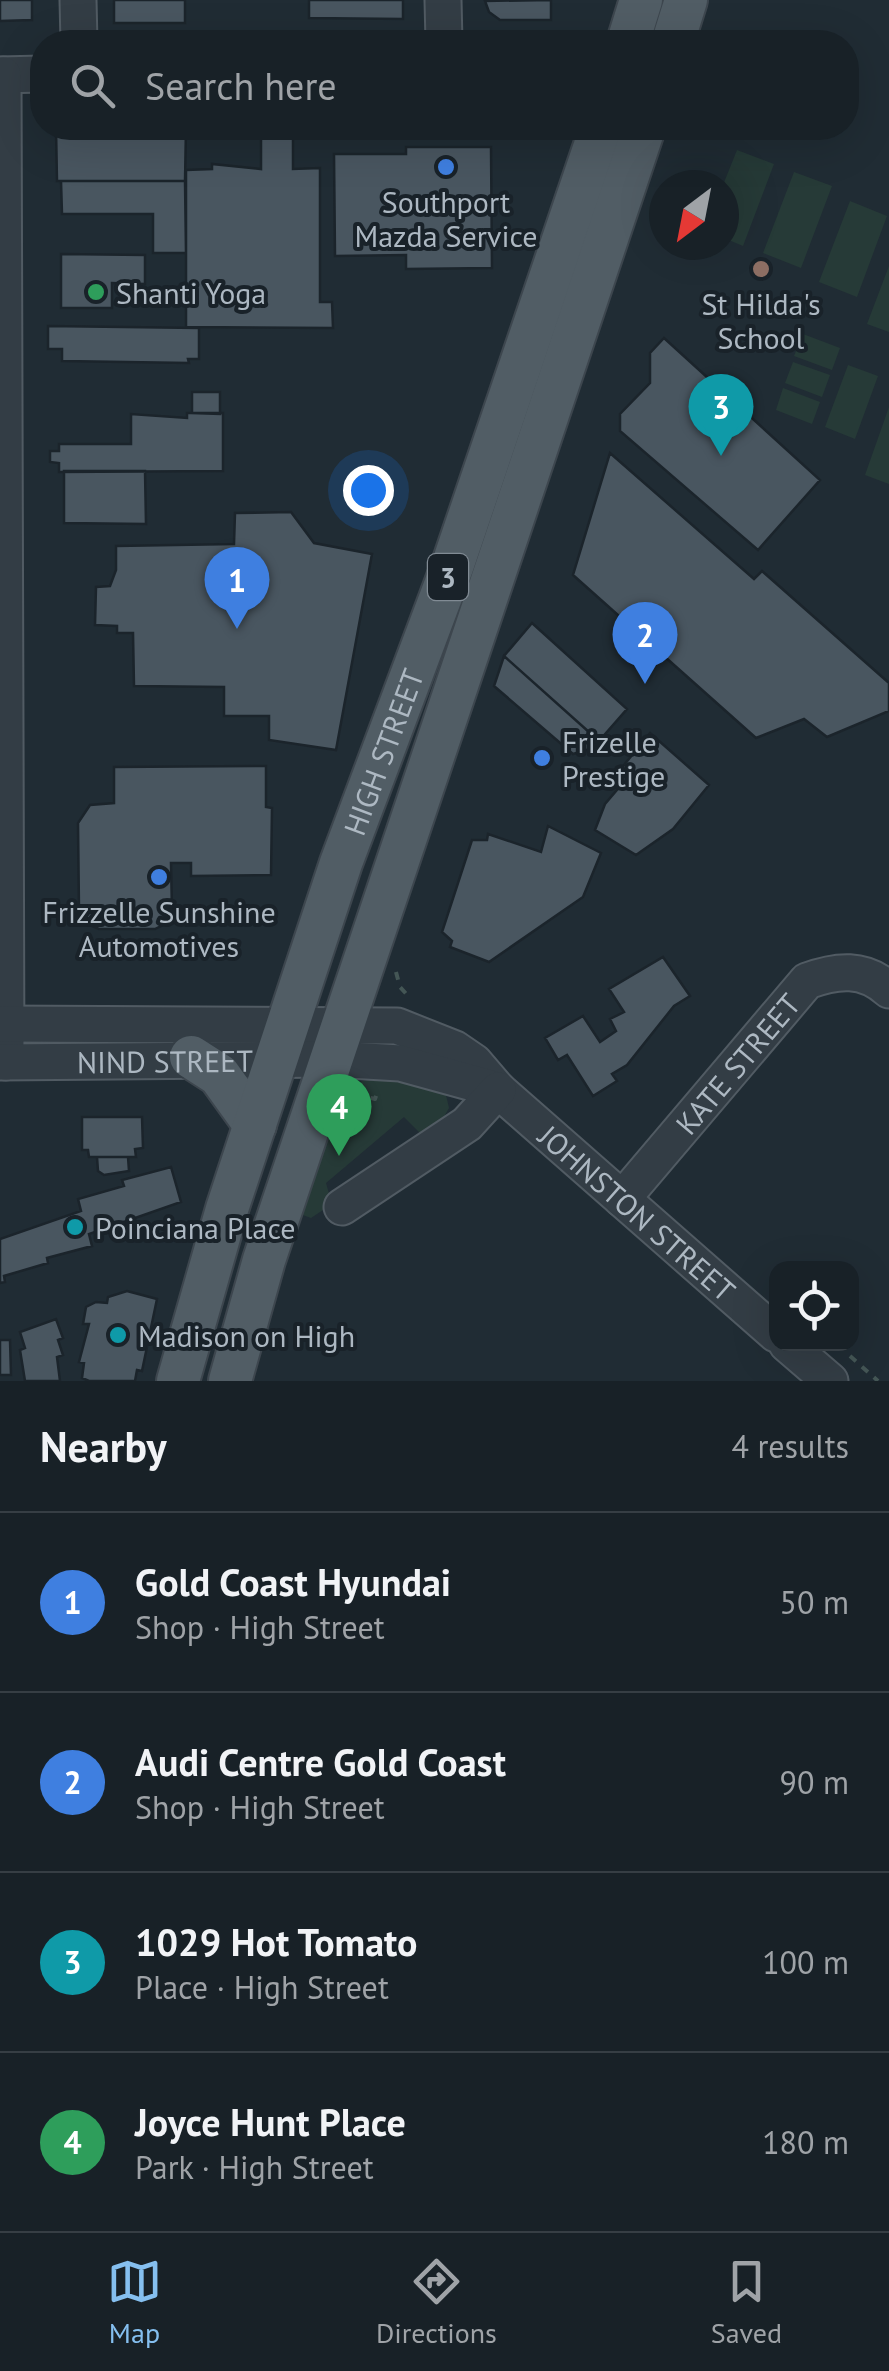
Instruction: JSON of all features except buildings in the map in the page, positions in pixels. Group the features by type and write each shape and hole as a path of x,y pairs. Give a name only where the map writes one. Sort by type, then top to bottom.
{"main road":[{"path":"632,30 642,0"},
{"path":"676,30 686,0"},
{"name":"HIGH STREET","path":"178,1381 282,1041 395,710 452,567 596,140"},
{"name":"HIGH STREET","path":"230,1381 264,1260 640,140"},
{"path":"191,1057 219,1074 255,1125"}],"street":[{"path":"78,0 78,30"},
{"path":"443,0 444,30"},
{"path":"3,1062 2,75 30,74"},
{"name":"KATE STREET","path":"622,1199 807,981 836,970 882,983"},
{"name":"NIND STREET","path":"3,1024 337,1041"},
{"name":"NIND STREET","path":"3,1062 191,1057 282,1041"},
{"name":"JOHNSTON STREET","path":"337,1041 498,1090 769,1328"},
{"path":"342,1207 467,1124 498,1090"},
{"path":"802,1351 840,1368"}],"path":[{"path":"396,970 400,987 418,1007"},
{"path":"840,1368 878,1381"}],"green space":[{"path":"737,150 774,164 743,246 739,244 739,170 729,170"},
{"path":"794,172 832,186 801,268 763,253"},
{"path":"850,201 887,216 857,297 819,282"},
{"path":"889,266 889,332 867,324"},
{"path":"803,334 840,348 832,370 794,356"},
{"path":"793,362 830,375 822,397 785,383"},
{"path":"848,365 878,376 855,439 825,427"},
{"path":"783,388 820,402 812,424 776,410"},
{"path":"889,407 889,484 865,475"},
{"path":"388,1076 446,1095 449,1108 441,1122 420,1133 404,1117 326,1183 332,1204 311,1218 300,1214 343,1096 362,1081"}],"place":[{"name":"Southport Mazda Service","path":"446,167"},
{"name":"St Hilda's School","path":"761,269"},
{"name":"Shanti Yoga","path":"96,292"},
{"name":"1029 Hot Tomato","path":"721,456"},
{"name":"Gold Coast Hyundai","path":"237,629"},
{"name":"Audi Centre Gold Coast","path":"645,684"},
{"name":"Frizelle Prestige","path":"542,758"},
{"name":"Frizzelle Sunshine Automotives","path":"159,877"},
{"name":"Joyce Hunt Place","path":"339,1156"},
{"name":"Poinciana Place","path":"75,1227"},
{"name":"Madison on High","path":"118,1335"}]}
